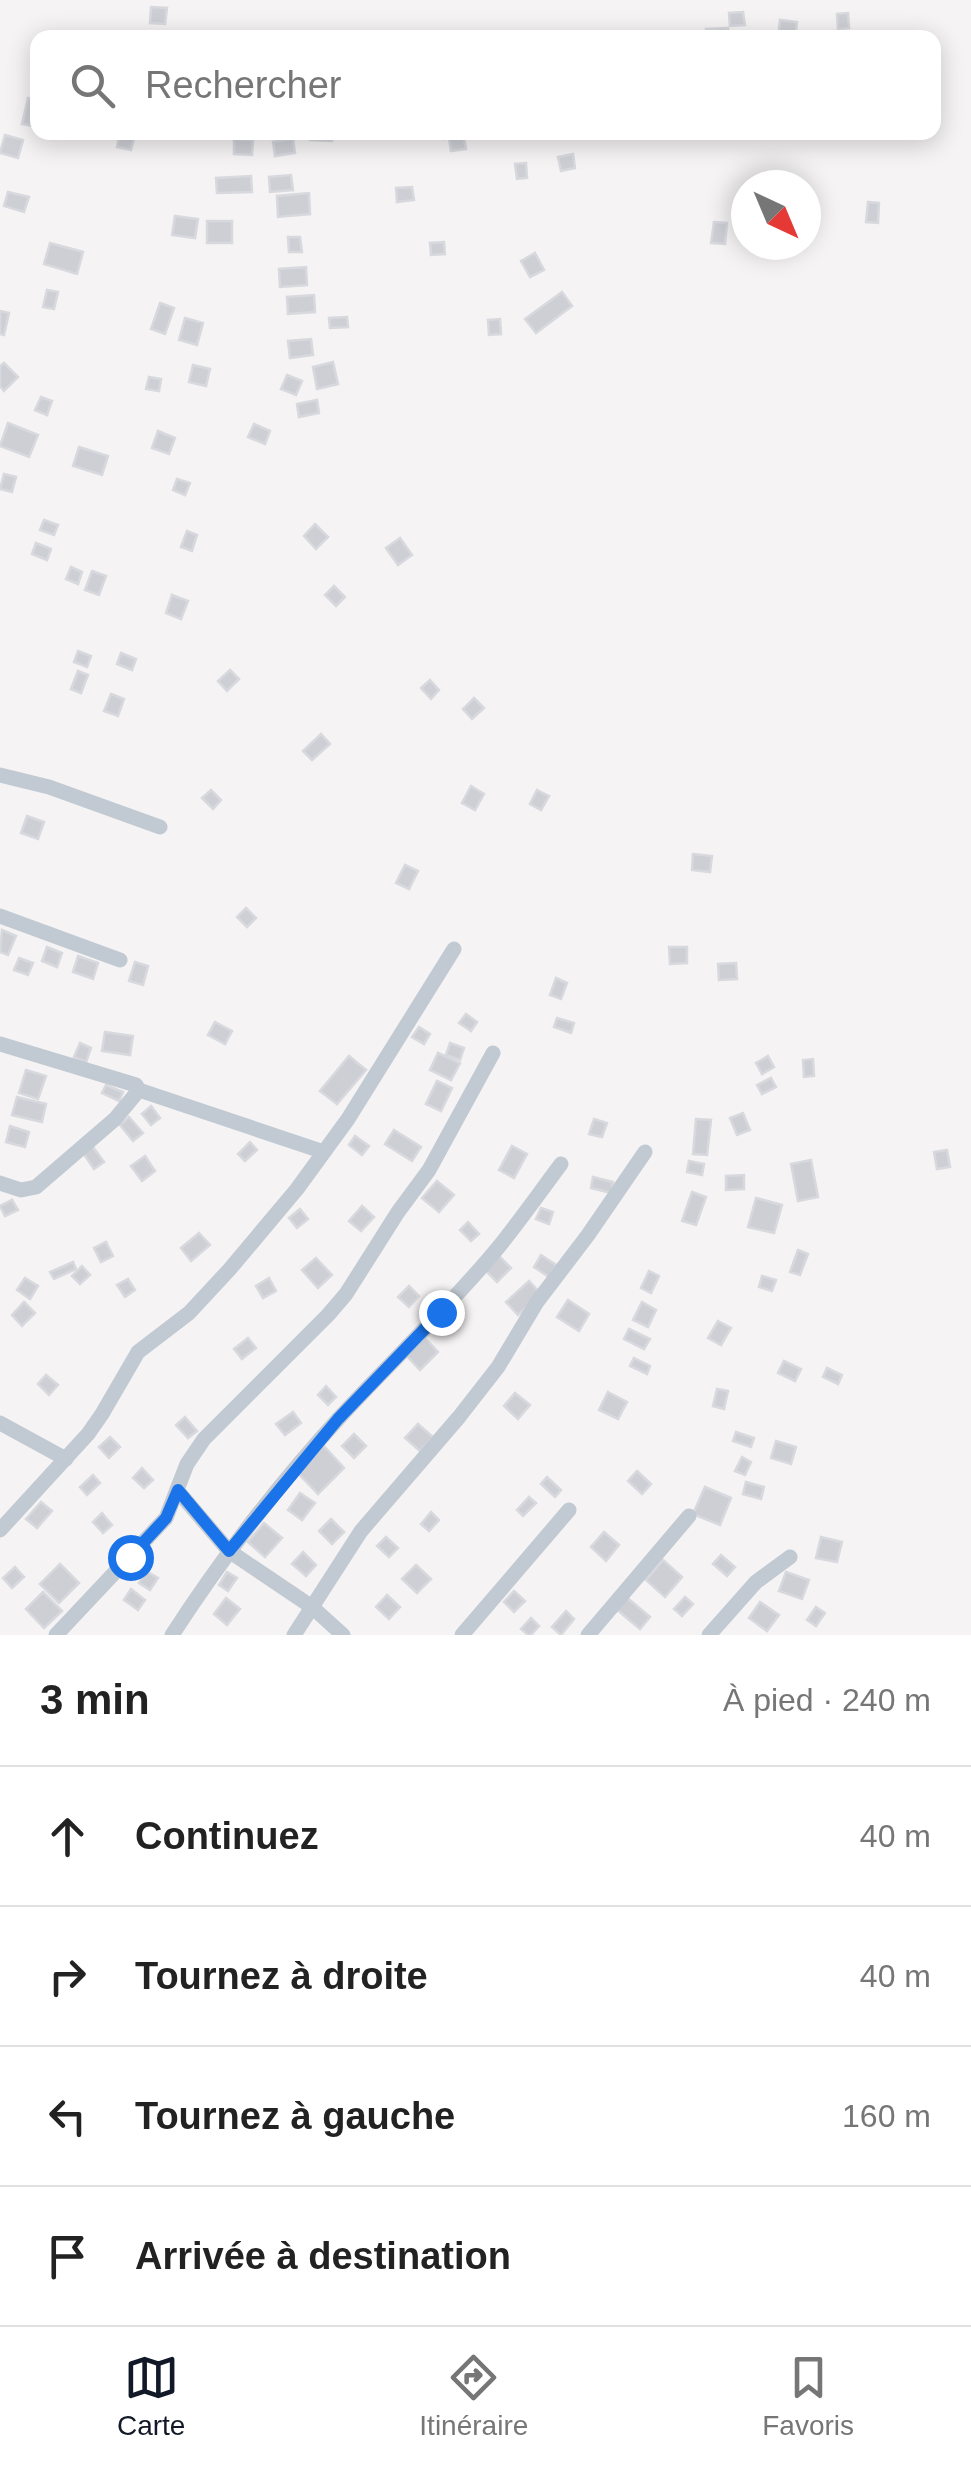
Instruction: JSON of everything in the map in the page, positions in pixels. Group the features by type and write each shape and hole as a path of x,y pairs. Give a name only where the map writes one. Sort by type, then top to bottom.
{"street":[{"path":"0,775 160,827"},
{"path":"0,916 120,960"},
{"path":"0,1530 102,1414 138,1352 189,1313 252,1243 324,1152 454,949"},
{"path":"0,1044 136,1085 139,1090 324,1152"},
{"path":"56,1635 166,1518 187,1464 204,1439 346,1294 430,1170 493,1053"},
{"path":"0,1183 21,1190 36,1186 115,1119 139,1090"},
{"path":"294,1635 361,1531 498,1367 537,1302 645,1152"},
{"path":"172,1635 229,1551 338,1419 441,1312 562,1164"},
{"path":"0,1423 66,1459"},
{"path":"178,1490 229,1551 312,1607 343,1635"},
{"path":"462,1635 569,1510"},
{"path":"588,1635 689,1516"},
{"path":"709,1635 756,1582 790,1557"}],"building":[{"path":"151,7 167,8 165,24 150,23"},
{"path":"743,12 745,25 730,26 729,13"},
{"path":"848,13 849,28 838,29 837,14"},
{"path":"780,20 797,22 796,30 779,30"},
{"path":"28,98 30,98 30,126 22,124"},
{"path":"5,135 23,140 18,158 0,153"},
{"path":"118,140 134,140 131,150 117,147"},
{"path":"234,140 253,140 252,155 234,154"},
{"path":"293,140 295,153 275,156 273,142"},
{"path":"449,140 464,140 466,149 451,151"},
{"path":"573,154 575,168 561,171 558,157"},
{"path":"526,163 527,178 517,179 515,164"},
{"path":"291,175 293,190 270,192 269,177"},
{"path":"251,176 252,192 217,193 216,178"},
{"path":"412,187 414,200 397,202 396,188"},
{"path":"8,192 29,197 24,212 4,206"},
{"path":"309,193 310,214 278,217 277,196"},
{"path":"868,202 879,203 878,223 866,222"},
{"path":"175,216 198,219 195,238 172,235"},
{"path":"207,221 232,221 232,243 207,243"},
{"path":"714,222 727,223 725,244 711,243"},
{"path":"288,237 300,237 302,252 289,252"},
{"path":"444,242 445,254 431,255 430,243"},
{"path":"50,243 83,252 77,274 44,264"},
{"path":"535,253 544,270 530,277 521,261"},
{"path":"306,267 307,285 280,287 279,269"},
{"path":"47,290 58,292 54,309 43,307"},
{"path":"562,292 572,306 536,333 525,319"},
{"path":"314,295 315,312 288,314 287,297"},
{"path":"160,303 174,308 165,334 151,329"},
{"path":"0,311 9,313 4,335 0,334"},
{"path":"347,317 348,327 330,328 329,318"},
{"path":"185,318 203,323 197,345 179,340"},
{"path":"500,319 501,334 489,335 488,320"},
{"path":"311,339 313,355 290,358 288,341"},
{"path":"333,362 338,384 317,389 313,367"},
{"path":"4,363 18,377 4,391 0,386 0,366"},
{"path":"193,365 210,369 206,386 189,382"},
{"path":"287,375 302,381 296,395 281,389"},
{"path":"149,377 161,379 159,391 146,389"},
{"path":"41,397 52,401 47,415 35,410"},
{"path":"317,400 319,413 299,417 297,404"},
{"path":"8,423 38,435 29,457 0,446"},
{"path":"254,424 270,431 265,444 248,437"},
{"path":"158,431 175,438 169,454 152,448"},
{"path":"79,447 108,456 102,475 73,466"},
{"path":"4,474 16,477 12,492 0,489"},
{"path":"177,479 190,483 185,495 173,490"},
{"path":"44,520 58,525 54,535 40,530"},
{"path":"315,524 328,537 316,549 304,536"},
{"path":"187,531 197,535 192,551 181,547"},
{"path":"400,538 412,555 398,565 386,548"},
{"path":"36,543 51,549 47,560 32,554"},
{"path":"71,567 82,572 78,584 66,579"},
{"path":"92,571 106,576 99,595 85,590"},
{"path":"334,586 345,597 336,606 325,595"},
{"path":"172,595 188,601 181,619 166,613"},
{"path":"78,651 91,656 87,667 74,662"},
{"path":"121,653 136,659 132,670 117,664"},
{"path":"230,670 239,679 227,691 218,681"},
{"path":"78,671 88,675 81,693 71,689"},
{"path":"430,680 439,690 431,699 421,688"},
{"path":"111,694 124,699 118,716 104,711"},
{"path":"474,698 484,708 472,719 463,709"},
{"path":"321,734 330,744 312,760 303,751"},
{"path":"471,786 484,794 475,810 462,803"},
{"path":"211,790 221,800 213,809 202,798"},
{"path":"537,790 549,796 541,810 530,804"},
{"path":"27,816 44,822 38,839 21,833"},
{"path":"693,854 712,856 710,872 692,870"},
{"path":"405,865 418,871 409,889 396,883"},
{"path":"246,908 256,918 247,927 237,917"},
{"path":"2,930 16,936 8,955 0,952"},
{"path":"47,947 62,953 57,967 42,961"},
{"path":"669,947 687,947 687,963 670,964"},
{"path":"78,956 98,963 93,979 73,972"},
{"path":"19,958 33,963 28,975 14,970"},
{"path":"135,962 148,966 143,985 129,981"},
{"path":"736,963 737,979 719,980 718,964"},
{"path":"556,978 567,983 561,999 550,995"},
{"path":"466,1014 477,1022 471,1031 459,1023"},
{"path":"557,1018 574,1023 571,1033 554,1027"},
{"path":"215,1022 232,1031 225,1044 208,1035"},
{"path":"419,1027 430,1034 424,1044 412,1037"},
{"path":"105,1032 133,1036 130,1055 102,1051"},
{"path":"80,1043 91,1048 86,1062 74,1057"},
{"path":"450,1043 464,1048 460,1060 446,1055"},
{"path":"438,1053 460,1063 451,1080 430,1070"},
{"path":"349,1056 366,1070 337,1104 320,1091"},
{"path":"768,1056 774,1067 762,1074 756,1063"},
{"path":"813,1059 814,1076 804,1077 803,1060"},
{"path":"26,1070 46,1076 38,1099 19,1093"},
{"path":"771,1078 776,1087 762,1094 757,1085"},
{"path":"437,1081 452,1088 441,1111 426,1104"},
{"path":"106,1085 123,1092 119,1101 102,1093"},
{"path":"17,1097 46,1104 42,1122 12,1115"},
{"path":"151,1106 160,1118 151,1125 142,1114"},
{"path":"743,1113 750,1130 737,1135 730,1118"},
{"path":"129,1117 143,1133 133,1141 120,1125"},
{"path":"594,1119 607,1123 602,1137 589,1134"},
{"path":"696,1119 711,1120 707,1155 693,1154"},
{"path":"10,1126 29,1132 25,1147 6,1142"},
{"path":"394,1130 421,1147 412,1161 385,1144"},
{"path":"355,1136 369,1146 362,1155 349,1145"},
{"path":"250,1142 257,1150 245,1161 238,1154"},
{"path":"90,1143 104,1162 94,1169 81,1150"},
{"path":"512,1146 527,1154 514,1178 499,1170"},
{"path":"947,1150 950,1167 937,1169 934,1152"},
{"path":"145,1156 155,1171 142,1181 131,1166"},
{"path":"811,1160 818,1197 798,1201 791,1164"},
{"path":"689,1161 704,1164 702,1175 687,1172"},
{"path":"744,1175 744,1189 726,1190 726,1176"},
{"path":"593,1177 613,1182 611,1193 591,1188"},
{"path":"437,1181 454,1195 439,1212 422,1198"},
{"path":"692,1192 706,1197 696,1225 682,1221"},
{"path":"756,1198 782,1205 774,1233 748,1227"},
{"path":"12,1200 18,1210 5,1216 0,1206"},
{"path":"362,1206 374,1217 361,1231 349,1221"},
{"path":"541,1208 553,1212 549,1224 536,1219"},
{"path":"300,1209 308,1219 297,1228 289,1218"},
{"path":"468,1222 479,1234 471,1241 460,1230"},
{"path":"199,1233 210,1245 191,1261 181,1248"},
{"path":"106,1242 113,1256 101,1262 94,1248"},
{"path":"798,1250 808,1254 800,1275 790,1272"},
{"path":"497,1254 511,1268 497,1282 483,1268"},
{"path":"541,1255 556,1265 549,1277 534,1267"},
{"path":"316,1258 332,1275 318,1288 302,1270"},
{"path":"73,1262 76,1269 54,1279 50,1272"},
{"path":"82,1266 90,1275 80,1284 72,1276"},
{"path":"649,1271 659,1276 651,1293 641,1288"},
{"path":"762,1276 776,1280 772,1291 759,1287"},
{"path":"25,1278 38,1286 30,1299 17,1290"},
{"path":"269,1278 276,1291 263,1298 256,1286"},
{"path":"128,1279 135,1290 125,1297 117,1285"},
{"path":"529,1281 541,1294 518,1315 506,1302"},
{"path":"409,1286 419,1296 409,1307 398,1297"},
{"path":"568,1300 589,1314 579,1331 557,1317"},
{"path":"24,1302 35,1313 22,1326 12,1315"},
{"path":"642,1302 656,1310 648,1327 633,1320"},
{"path":"718,1321 731,1328 721,1345 708,1338"},
{"path":"629,1329 650,1339 644,1349 624,1339"},
{"path":"423,1336 438,1352 420,1370 405,1354"},
{"path":"248,1338 256,1348 242,1359 234,1349"},
{"path":"634,1358 650,1366 647,1374 630,1366"},
{"path":"784,1361 801,1369 795,1381 778,1373"},
{"path":"827,1368 842,1375 838,1384 823,1377"},
{"path":"46,1375 58,1385 49,1395 38,1384"},
{"path":"326,1386 336,1397 328,1405 318,1395"},
{"path":"717,1389 728,1391 724,1409 713,1406"},
{"path":"608,1392 627,1402 618,1419 599,1410"},
{"path":"515,1393 530,1405 518,1419 504,1406"},
{"path":"293,1412 301,1423 285,1435 276,1424"},
{"path":"185,1417 197,1431 188,1438 176,1425"},
{"path":"418,1424 433,1437 420,1451 405,1438"},
{"path":"736,1432 754,1438 751,1447 733,1441"},
{"path":"354,1434 366,1446 354,1458 342,1446"},
{"path":"110,1437 120,1447 109,1458 99,1447"},
{"path":"776,1441 796,1447 791,1464 771,1458"},
{"path":"323,1445 344,1468 318,1494 296,1471"},
{"path":"742,1457 751,1462 745,1475 735,1471"},
{"path":"142,1468 153,1480 144,1488 133,1478"},
{"path":"637,1471 651,1484 642,1494 628,1481"},
{"path":"93,1475 100,1483 87,1495 80,1487"},
{"path":"547,1477 561,1490 555,1497 541,1484"},
{"path":"746,1482 764,1487 761,1499 743,1494"},
{"path":"705,1487 731,1498 720,1525 693,1514"},
{"path":"300,1493 315,1503 302,1520 288,1510"},
{"path":"529,1497 536,1503 523,1516 517,1510"},
{"path":"41,1502 52,1511 37,1528 26,1519"},
{"path":"431,1512 439,1520 429,1531 421,1524"},
{"path":"102,1513 112,1525 103,1533 93,1522"},
{"path":"331,1519 344,1532 332,1544 319,1531"},
{"path":"264,1523 282,1538 265,1557 248,1542"},
{"path":"604,1532 619,1545 606,1561 591,1547"},
{"path":"386,1537 398,1548 389,1557 377,1546"},
{"path":"821,1537 842,1542 837,1562 816,1558"},
{"path":"303,1552 316,1565 306,1576 292,1564"},
{"path":"721,1555 735,1567 727,1576 713,1564"},
{"path":"663,1560 682,1577 665,1597 646,1580"},
{"path":"60,1564 79,1583 59,1603 40,1584"},
{"path":"416,1565 431,1579 417,1593 402,1579"},
{"path":"15,1567 24,1577 12,1588 3,1578"},
{"path":"146,1571 158,1578 150,1590 139,1583"},
{"path":"227,1572 237,1578 228,1591 219,1585"},
{"path":"786,1572 809,1580 802,1599 779,1591"},
{"path":"131,1589 145,1600 138,1610 124,1600"},
{"path":"514,1591 525,1601 514,1612 504,1602"},
{"path":"43,1592 62,1611 44,1628 26,1609"},
{"path":"387,1595 400,1607 389,1619 376,1607"},
{"path":"625,1596 650,1617 640,1629 615,1608"},
{"path":"685,1597 693,1604 682,1616 674,1609"},
{"path":"226,1598 240,1609 227,1625 214,1614"},
{"path":"760,1602 779,1615 767,1631 749,1618"},
{"path":"816,1607 825,1613 816,1626 807,1620"},
{"path":"566,1611 574,1619 561,1635 552,1627"},
{"path":"531,1618 539,1626 528,1635 521,1629"}],"route":[{"path":"130,1557 166,1518 178,1490 229,1551 338,1419 441,1312"}]}
